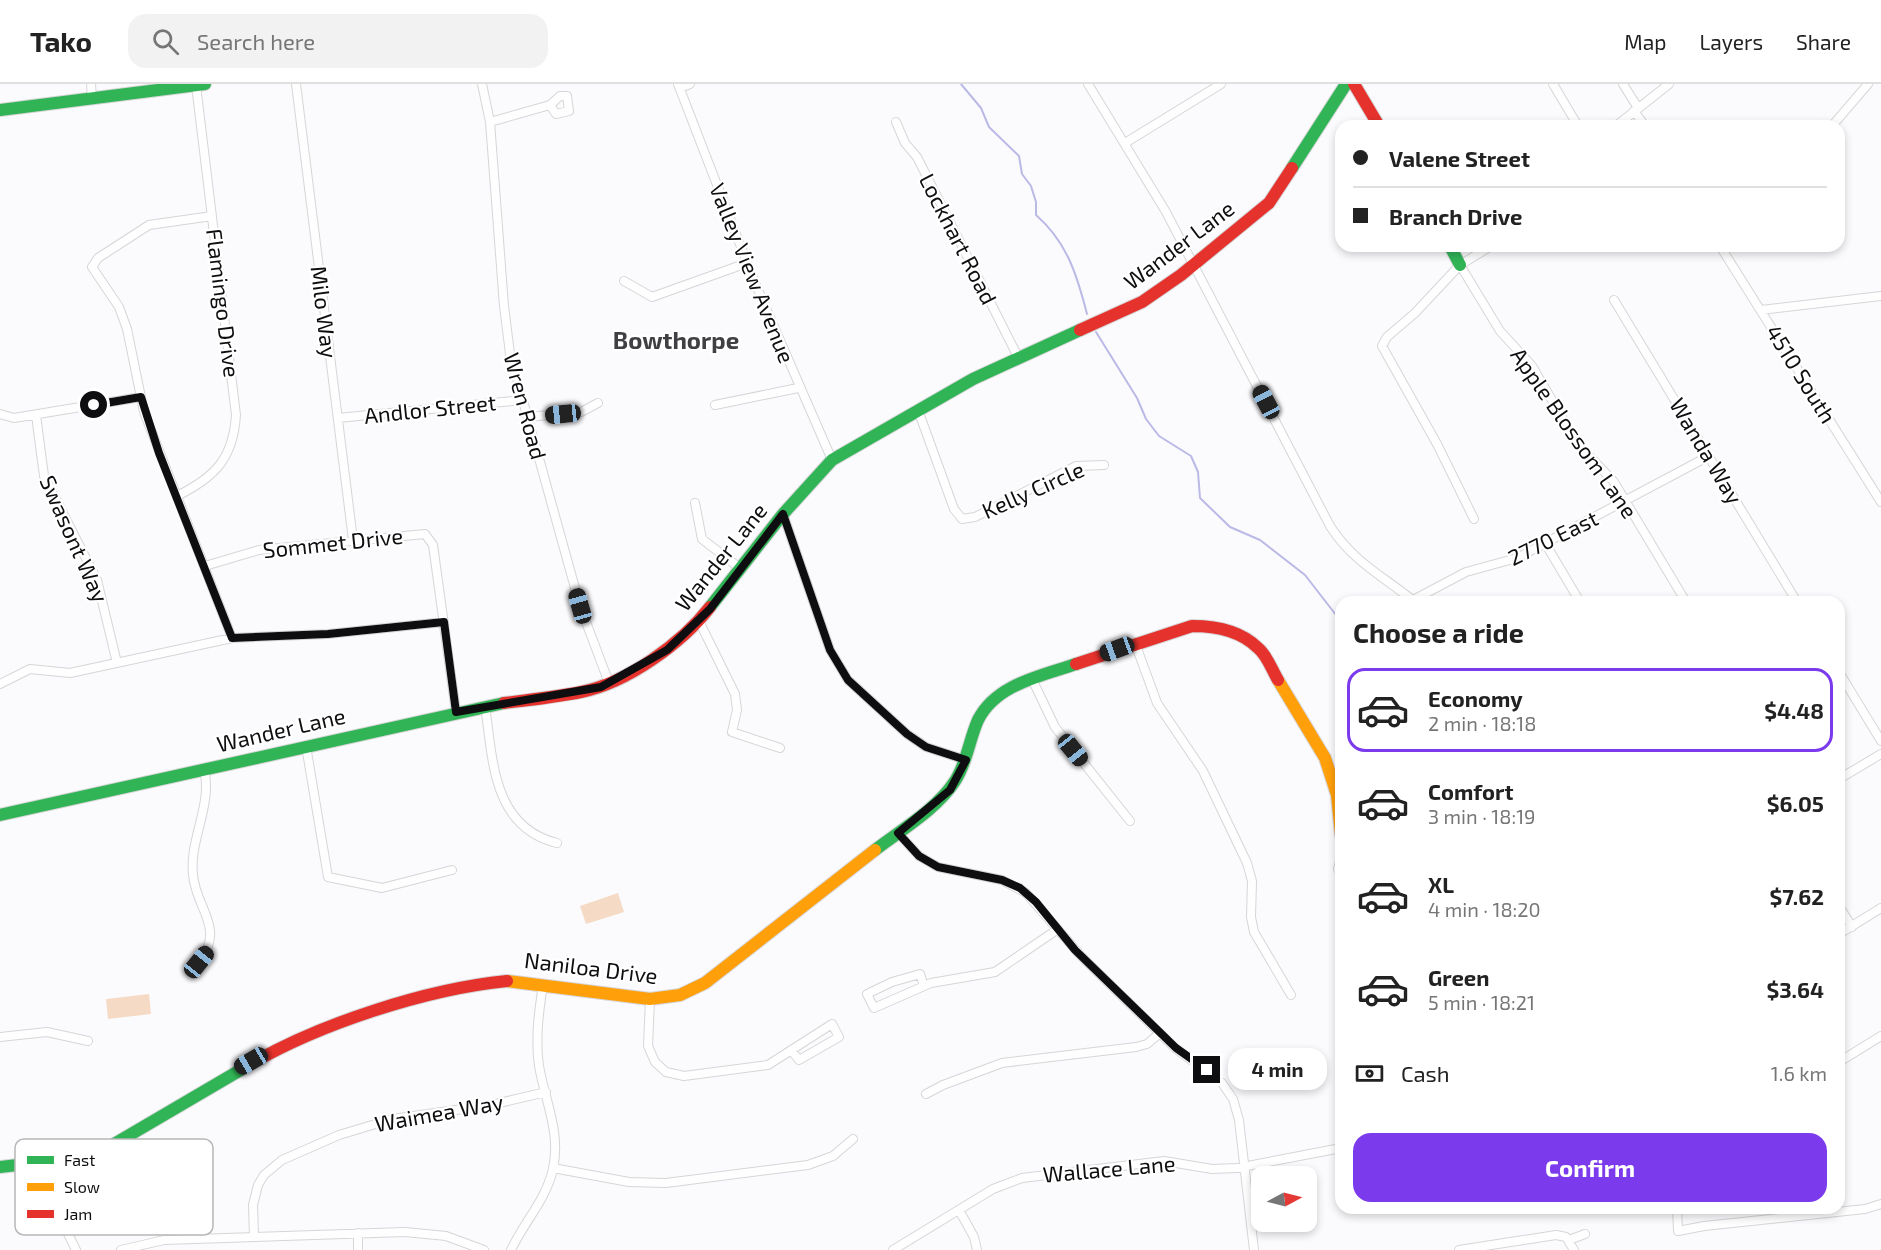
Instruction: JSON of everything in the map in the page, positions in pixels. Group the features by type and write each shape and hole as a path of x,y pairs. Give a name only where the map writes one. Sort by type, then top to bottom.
{"street":[{"path":"91,84 92,98"},
{"name":"Milo Way","path":"296,84 353,540"},
{"name":"Wren Road","path":"482,84 490,122 507,333 523,400 580,606 609,683"},
{"path":"679,86 690,84"},
{"path":"1088,84 1125,143 1193,265 1336,536 1356,560 1407,596"},
{"path":"1125,143 1221,84"},
{"name":"Wander Lane","path":"0,815 456,712 583,692 609,683 667,650 699,621 783,514 832,460 918,410 1017,357 1123,312 1193,265 1269,203 1346,84"},
{"path":"1354,84 1375,120"},
{"path":"1553,84 1574,120"},
{"path":"1623,84 1642,120"},
{"path":"1623,120 1669,84"},
{"path":"1837,120 1868,84"},
{"path":"0,110 200,85"},
{"name":"Flamingo Drive","path":"177,496 196,487 215,472 226,457 235,431 234,393 212,216 200,85"},
{"name":"Valley View Avenue","path":"679,86 798,388 832,460"},
{"path":"490,122 550,105"},
{"name":"Lockhart Road","path":"896,122 905,143 917,157 1017,357"},
{"path":"212,216 149,225 98,258 92,267 119,307 131,348 141,397 232,638"},
{"path":"1453,252 1460,265"},
{"path":"1474,519 1437,444 1382,346 1387,337 1415,313 1460,265 1481,252"},
{"name":"4510 South","path":"1724,252 1881,502"},
{"path":"624,281 652,297 747,263"},
{"name":"Apple Blossom Lane","path":"1460,265 1500,331 1532,366 1577,443 1606,472 1682,596"},
{"path":"1761,310 1881,296"},
{"name":"Wanda Way","path":"1614,300 1793,596"},
{"path":"715,405 798,388"},
{"path":"0,414 10,418 36,415 141,397"},
{"name":"Andlor Street","path":"338,418 523,400"},
{"path":"528,417 581,412 598,403"},
{"name":"Kelly Circle","path":"918,410 954,509 962,519 975,517 1076,466 1104,465"},
{"name":"Swasont Way","path":"36,415 44,476 96,580 117,663"},
{"name":"2770 East","path":"1422,596 1456,576 1507,563 1709,456"},
{"path":"695,502 702,539 741,569"},
{"path":"783,514 830,650 848,680 907,734 926,747 966,760"},
{"name":"Sommet Drive","path":"204,566 251,551 418,534 428,536 433,545 456,712"},
{"path":"1545,543 1576,596"},
{"path":"699,621 735,694 738,710 732,732 780,748"},
{"path":"0,684 30,669 70,673 232,638 328,634 444,622"},
{"name":"Naniloa Drive","path":"124,1139 259,1057 339,1023 473,983 512,980 650,999 680,995 705,983 950,790 966,760 973,730 985,708 1005,690 1177,629 1200,626 1230,631 1252,641 1262,651 1325,758 1335,789"},
{"path":"1136,643 1156,703 1203,771 1247,863 1252,881 1251,917 1254,932 1291,995"},
{"path":"1032,679 1055,727 1130,821"},
{"path":"1845,682 1881,741"},
{"path":"485,706 501,797 527,828 539,838 557,843"},
{"path":"306,746 328,877 382,888 452,870"},
{"path":"1845,775 1881,754"},
{"path":"199,962 209,949 211,936 208,918 196,889 193,871 207,790 204,769"},
{"path":"898,833 919,856 938,867 1002,880 1020,888 1160,1033 1181,1053 1218,1077 1238,1112 1254,1250"},
{"path":"1845,930 1881,909"},
{"path":"1845,916 1851,927"},
{"path":"927,984 920,974 892,982 867,994 874,1008 927,984 995,972 1058,929"},
{"path":"511,1250 543,1197 554,1168 555,1132 537,1043 543,984"},
{"path":"650,999 648,1046 654,1062 666,1072 684,1076 761,1067 777,1062 791,1050 832,1024 839,1037 799,1060 791,1050"},
{"path":"0,1037 48,1032 88,1041"},
{"path":"926,1094 995,1065 1136,1047 1147,1044 1160,1033"},
{"path":"1845,1058 1881,1036"},
{"name":"Waimea Way","path":"255,1237 253,1205 258,1185 264,1175 282,1160 339,1135 392,1119 491,1105 546,1092"},
{"path":"554,1168 629,1182 666,1183 808,1165 833,1156 853,1139"},
{"name":"Wallace Lane","path":"893,1250 1000,1186 1030,1177 1170,1161 1216,1169 1335,1149"},
{"name":"Naniloa Drive","path":"0,1167 15,1165"},
{"path":"1845,1210 1864,1209 1881,1204"},
{"path":"959,1210 974,1238 976,1250"},
{"path":"1677,1214 1678,1231 1785,1214"},
{"path":"358,1233 358,1250"},
{"path":"121,1250 155,1241 358,1233 426,1233 456,1239 484,1250"},
{"path":"1569,1240 1585,1234"},
{"path":"69,1235 76,1250"},
{"path":"1459,1250 1553,1235 1563,1236 1569,1240 1574,1250"}],"shaded area":[{"path":"618,893 624,912 586,924 580,906"},
{"path":"149,994 151,1014 108,1019 106,999"}],"waterway":[{"path":"961,84 981,108 989,127 1019,156 1022,174 1031,186 1036,202 1036,215 1047,225 1063,248 1079,286 1087,314"},
{"path":"1096,332 1137,398 1146,419 1159,436 1191,456 1198,472 1200,498 1230,527 1260,540 1305,575 1335,614"}],"traffic: fast":[{"path":"0,110 205,84"},
{"path":"1292,168 1346,84"},
{"path":"1453,252 1460,265"},
{"path":"710,607 783,514 832,460 973,379 1080,330"},
{"path":"875,850 939,801 955,781 978,720 996,698 1021,683 1076,664"},
{"path":"0,815 504,703"},
{"path":"123,1139 249,1065"},
{"path":"0,1167 15,1165"}],"traffic: slow":[{"path":"1278,680 1325,758 1335,789"},
{"path":"507,981 650,999 680,995 705,983 875,850"}],"traffic: jam":[{"path":"1354,84 1375,120"},
{"path":"1080,330 1142,302 1181,275 1269,203 1292,168"},
{"path":"504,703 581,692 617,680 635,671 669,647 710,607"},
{"path":"1076,664 1192,626 1201,626 1219,628 1244,637 1261,651 1278,680"},
{"path":"249,1065 307,1036 374,1011 442,992 507,981"}],"district":[{"name":"Bowthorpe","path":"676,341"}],"route":[{"path":"94,405 141,397 159,453 232,638 328,634 444,622 456,712 507,702 583,692 601,687 667,650 710,609 783,514 836,664 864,697 907,734 926,747 966,760 961,774 950,790 898,833 919,856 938,867 1002,880 1020,888 1036,902 1075,950 1176,1048 1207,1070"}]}
